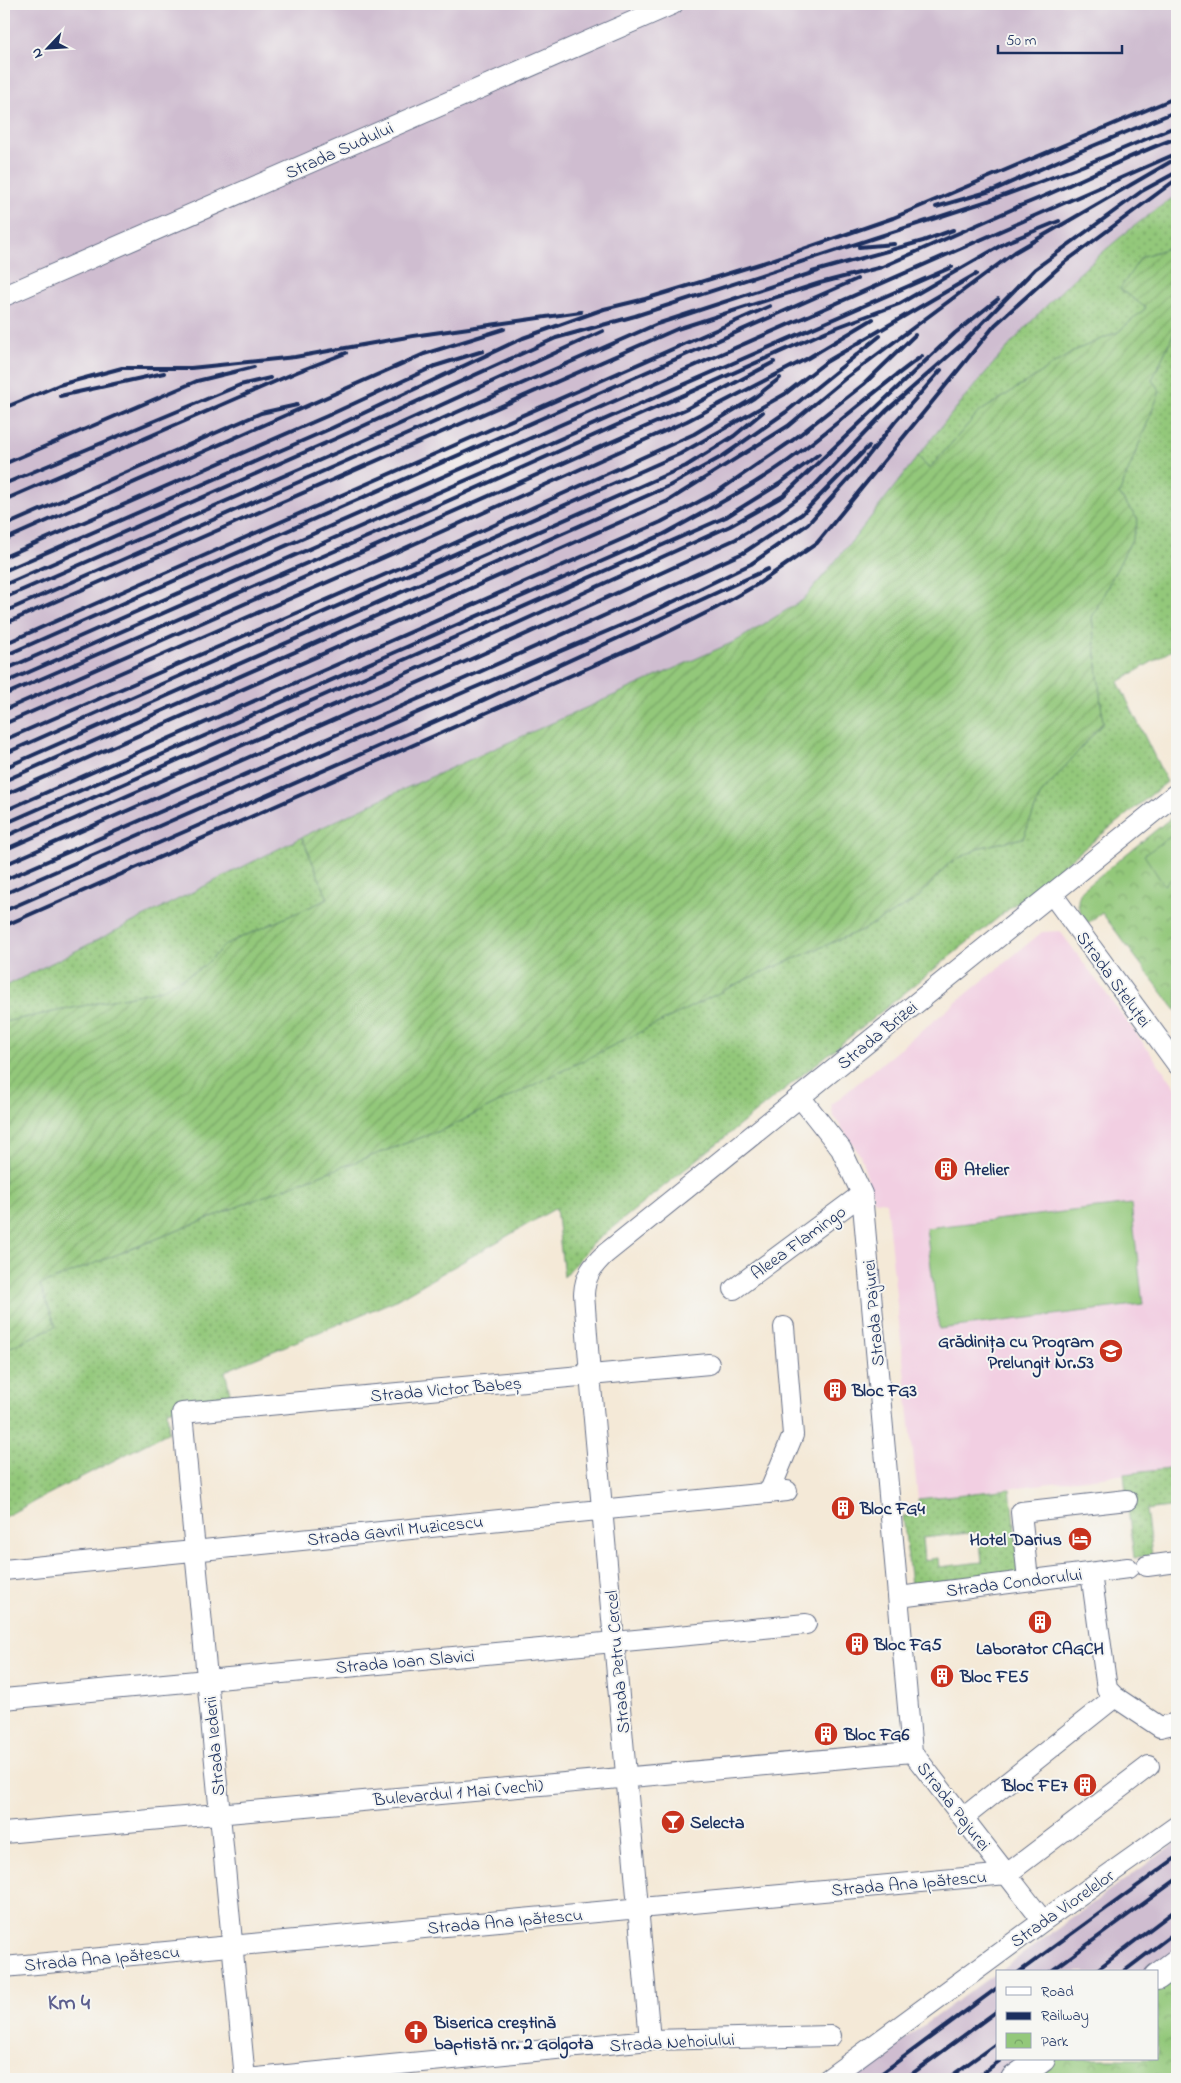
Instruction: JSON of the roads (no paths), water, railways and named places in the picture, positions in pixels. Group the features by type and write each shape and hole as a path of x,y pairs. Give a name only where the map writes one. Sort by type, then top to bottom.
{"main road":[{"path":"1158,1975 1177,1962"},
{"path":"1014,2079 1041,2060"}],"street":[{"name":"Strada Sudului","path":"4,296 673,4"},
{"name":"Strada Brizei","path":"584,1283 595,1263 605,1254 1177,793"},
{"name":"Strada Steluței","path":"1052,894 1177,1064"},
{"name":"Strada Pajurei","path":"800,1097 841,1149 862,1194 912,1752 1043,1920"},
{"name":"Aleea Flamingo","path":"734,1289 862,1194"},
{"name":"Strada Petru Cercel","path":"584,1283 590,1376 616,1642 650,2040"},
{"name":"Strada Gavril Muzicescu","path":"4,1570 778,1492 793,1435 784,1327"},
{"name":"Strada Victor Babeș","path":"182,1412 709,1364"},
{"name":"Strada Iederii","path":"182,1412 245,2079"},
{"path":"1028,1580 1021,1512 1127,1500"},
{"name":"Strada Condorului","path":"899,1597 1177,1562"},
{"path":"1091,1573 1107,1689 1114,1697 1160,1727 1177,1724"},
{"name":"Strada Ioan Slavici","path":"4,1699 806,1624"},
{"path":"963,1818 1114,1697"},
{"name":"Bulevardul 1 Mai (vechi)","path":"4,1833 912,1752"},
{"path":"1007,1874 1148,1766"},
{"name":"Strada Viorelelor","path":"828,2079 1043,1920 1177,1826"},
{"name":"Strada Ana Ipătescu","path":"4,1967 1007,1874"},
{"name":"Strada Nehoiului","path":"245,2079 650,2040 831,2036"}],"railway":[{"path":"4,571 332,428 523,338 604,309 645,299 769,261 893,218 1177,97"},
{"path":"936,207 994,190 1177,111"},
{"path":"4,585 337,438 556,338 635,316 997,198 1082,166 1177,126"},
{"path":"1017,207 1177,138"},
{"path":"4,670 1173,155"},
{"path":"4,795 668,501 788,426 847,377 1015,252 1177,158"},
{"path":"4,865 458,665 736,539 777,514 812,488 887,410 961,345 1035,269 1142,191 1177,172"},
{"path":"4,926 660,636 716,608 758,584 817,543 995,325 1065,262 1177,179"},
{"path":"4,624 677,329 820,283 882,267 1022,205"},
{"path":"4,695 383,530 827,331 899,304 1007,242 1059,221"},
{"path":"812,272 923,241 953,230"},
{"path":"859,247 894,244"},
{"path":"4,683 952,267"},
{"path":"4,612 657,324 818,271"},
{"path":"4,754 680,454 785,394 826,362 976,274"},
{"path":"4,656 857,279"},
{"path":"4,850 452,653 730,526 783,496 955,333 998,299"},
{"path":"4,644 770,306"},
{"path":"4,408 59,385 122,368 191,368 295,357 413,336 581,312"},
{"path":"4,724 394,553 687,421 808,358 873,319"},
{"path":"4,540 424,354 504,329"},
{"path":"4,598 343,450 603,331"},
{"path":"4,811 661,522 717,492 793,440 864,384 915,335"},
{"path":"4,781 669,486 723,456 786,412 880,336"},
{"path":"4,557 327,416 435,366 483,351"},
{"path":"4,500 297,372 346,353"},
{"path":"4,824 664,534 728,499 774,470 922,356"},
{"path":"4,710 686,409 774,362"},
{"path":"4,464 197,381 254,367"},
{"path":"4,894 469,690 650,613 751,564 808,524 861,465 895,422 941,370"},
{"path":"60,396 164,373"},
{"path":"4,484 240,385 270,378"},
{"path":"4,740 400,568 694,434 754,398 780,378"},
{"path":"4,526 261,413 297,405"},
{"path":"4,768 686,466 734,436 763,412"},
{"path":"4,880 466,678 743,553 802,514 869,446"},
{"path":"4,837 726,517 779,484 819,454"},
{"path":"4,911 475,704 768,569"},
{"path":"1022,1970 1177,1857"},
{"path":"1053,1970 1177,1879"},
{"path":"1097,1970 1177,1909"},
{"path":"1126,1970 1177,1931"},
{"path":"874,2079 996,1989"},
{"path":"905,2079 996,2012"},
{"path":"947,2079 996,2044"},
{"path":"975,2079 1001,2060"}],"place":[{"name":"Atelier","path":"946,1169"},
{"name":"Grădinița cu Program Prelungit Nr.53","path":"1111,1351"},
{"name":"Bloc FG3","path":"835,1390"},
{"name":"Bloc FG4","path":"843,1508"},
{"name":"Hotel Darius","path":"1080,1539"},
{"name":"Laborator CAGCH","path":"1040,1622"},
{"name":"Bloc FG5","path":"857,1644"},
{"name":"Bloc FE5","path":"942,1676"},
{"name":"Bloc FG6","path":"826,1734"},
{"name":"Bloc FE7","path":"1085,1785"},
{"name":"Selecta","path":"673,1822"},
{"name":"Biserica creștină baptistă nr. 2 Golgota","path":"416,2032"}],"district":[{"name":"Km 4","path":"69,2001"}]}
